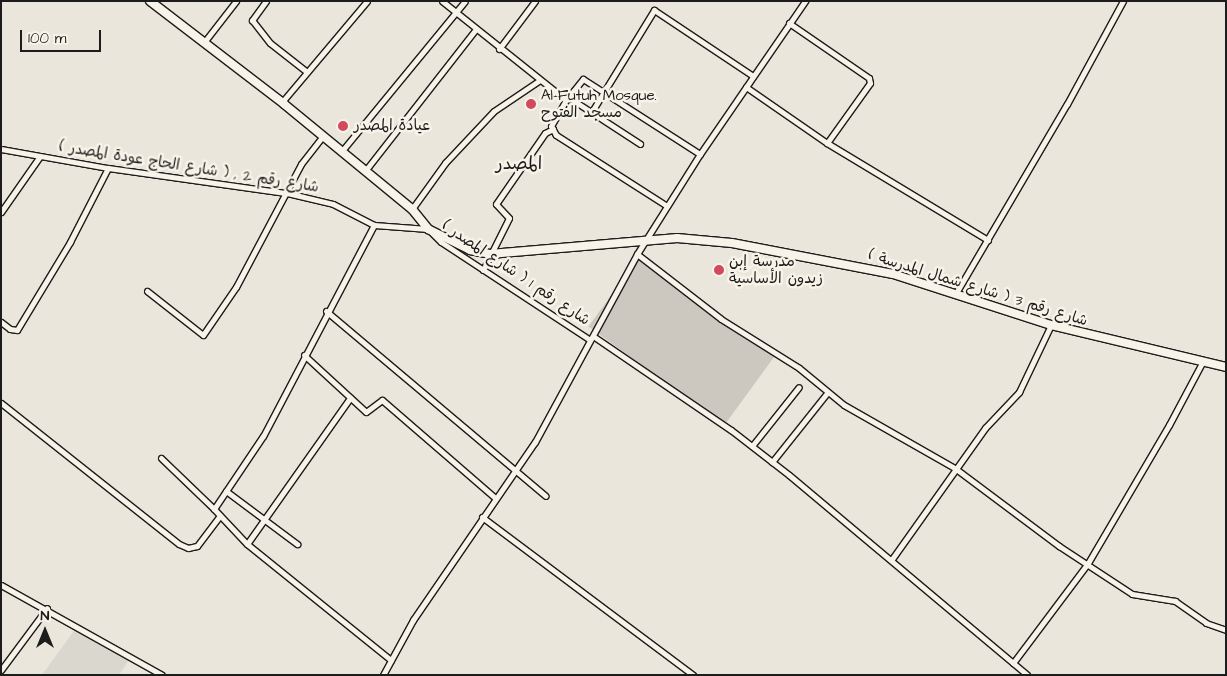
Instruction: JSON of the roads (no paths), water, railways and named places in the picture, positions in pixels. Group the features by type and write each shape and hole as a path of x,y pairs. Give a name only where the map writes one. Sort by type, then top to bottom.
{"street":[{"name":"شارع رقم 1 ( شارع المصدر )","path":"150,1 205,40 282,102 412,210 441,242 592,338 752,446 892,560 1026,675"},
{"path":"205,40 236,1"},
{"path":"266,1 252,20 270,43 307,72"},
{"path":"282,102 367,1"},
{"path":"442,1 456,15 540,80 640,144"},
{"path":"341,152 456,15 465,1"},
{"path":"500,49 535,1"},
{"path":"383,675 482,517 535,442 637,254 667,206 700,154 806,1"},
{"path":"956,293 1123,1"},
{"path":"591,112 605,94 654,10 753,76"},
{"path":"789,23 869,78 870,83 828,143"},
{"path":"365,171 475,30"},
{"path":"667,206 556,135 551,126 567,98 583,79 700,154"},
{"path":"412,210 445,163 494,111 540,80"},
{"path":"746,87 828,143 988,240"},
{"path":"483,270 509,218 496,204 545,133 553,129"},
{"path":"147,291 203,335 236,287 288,193 301,164 322,137"},
{"name":"شارع رقم 2 , ( شارع الحاج عودة المصدر )","path":"1,149 108,168 288,193 333,204 374,225 428,229"},
{"path":"1,212 40,156"},
{"path":"1,322 10,329 18,330 42,292 108,168"},
{"path":"214,510 263,436 326,311 374,225"},
{"name":"شارع رقم 3 ( شارع شمال المدرسة )","path":"428,229 470,250 490,254 677,238 732,243 893,274 1051,325 1202,363 1226,367"},
{"path":"637,254 721,319 799,368 827,393 956,469 1058,546 1132,594 1174,601 1206,623 1226,630"},
{"path":"326,311 546,496"},
{"path":"892,560 985,428 1019,392 1051,325"},
{"path":"304,355 366,412 382,400 495,498"},
{"path":"1013,663 1088,564 1169,425 1202,363"},
{"path":"752,446 799,387"},
{"path":"772,462 827,393"},
{"path":"247,544 350,398"},
{"path":"1,403 179,544 188,548 197,546 220,516"},
{"path":"161,458 247,544 391,660"},
{"path":"226,491 297,544"},
{"path":"482,517 692,675"},
{"path":"1,585 47,608 162,675"},
{"path":"1,670 47,608"}],"place":[{"name":"Al-Futuh Mosque. مسجد الفتوح","path":"531,104"},
{"name":"عيادة المصدر","path":"343,126"},
{"name":"مدرسة إبن زيدون الأساسية","path":"719,270"}],"district":[{"name":"المصدر","path":"519,164"}]}
